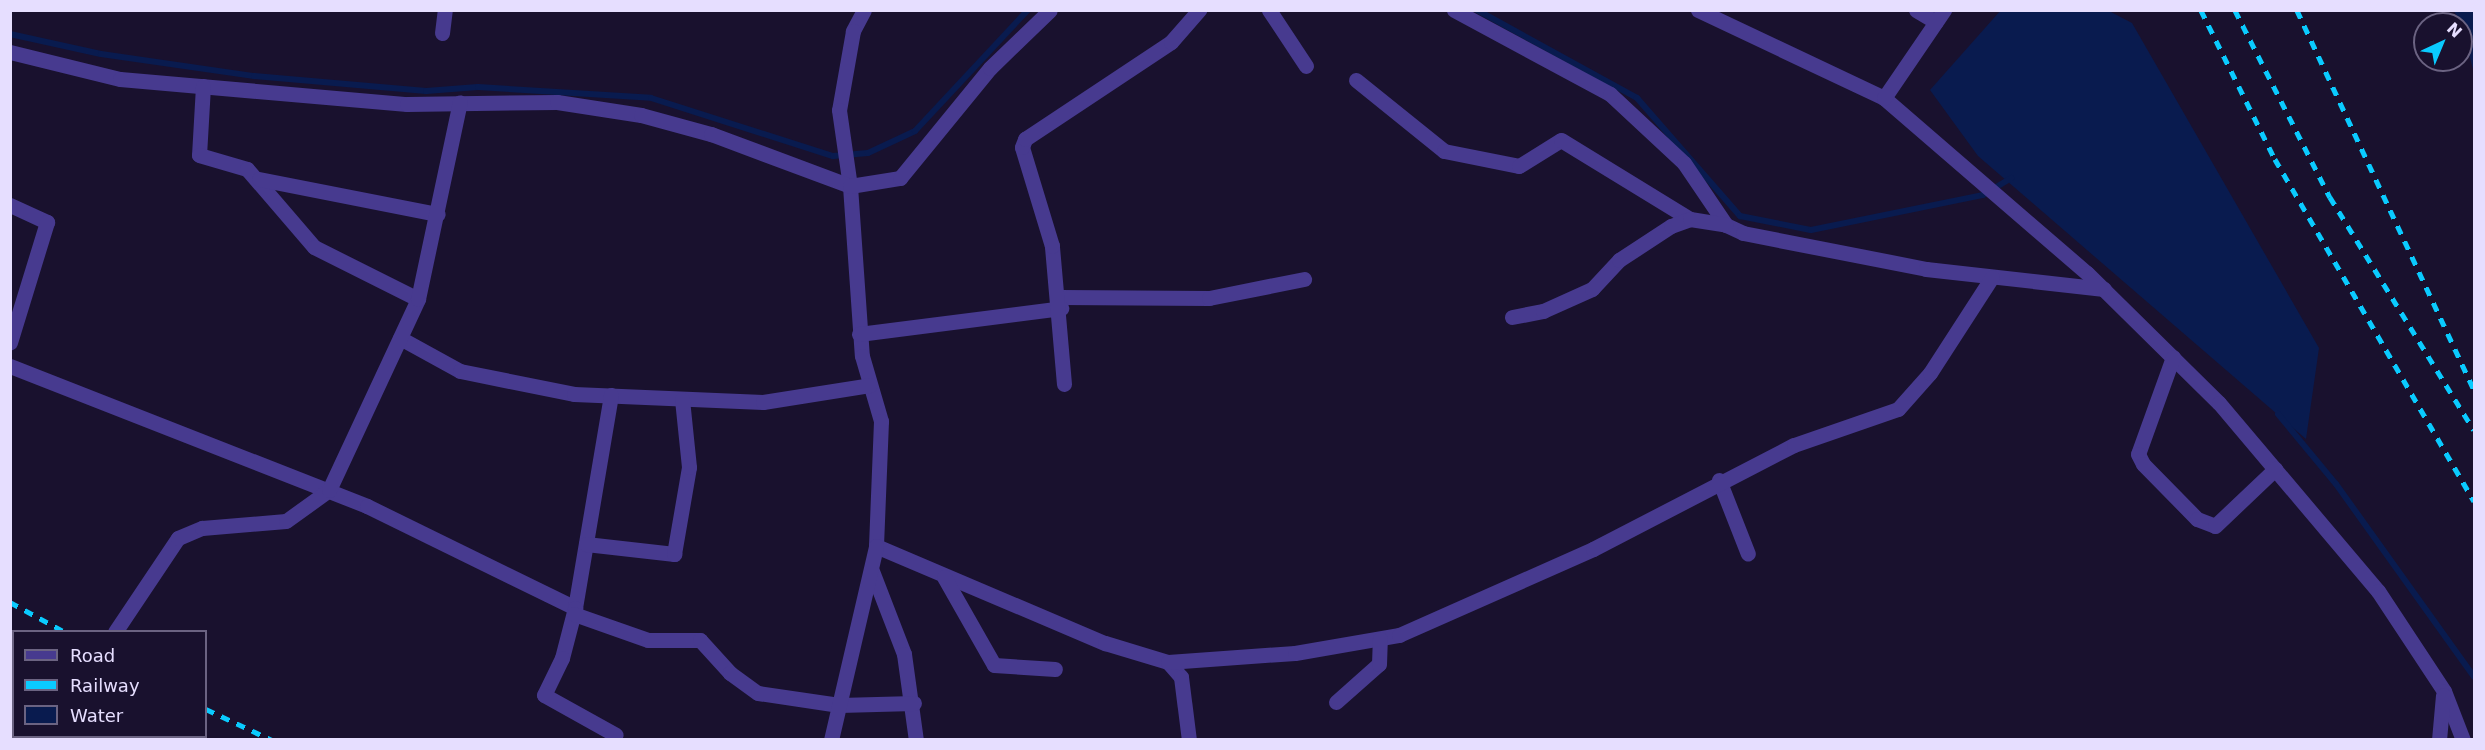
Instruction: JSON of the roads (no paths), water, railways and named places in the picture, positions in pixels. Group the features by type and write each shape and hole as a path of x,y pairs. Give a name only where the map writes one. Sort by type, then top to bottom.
{"street":[{"path":"831,740 876,546 881,421 870,385 859,334 841,82 864,10"},
{"path":"10,52 120,79 407,104 557,102 641,115 711,134 850,186 900,178 990,68 1050,10"},
{"path":"1064,384 1060,303 1050,237 1022,147 1025,139 1171,42 1199,10"},
{"path":"1269,10 1306,66"},
{"path":"1454,10 1617,100 1684,163 1726,225"},
{"path":"1698,10 1884,98 2019,208 2104,289 2173,357 2275,469 2379,591 2444,691 2463,740"},
{"path":"1884,98 1940,16 1916,10"},
{"path":"442,11 442,33"},
{"path":"1356,80 1444,151 1519,166 1561,140 1690,219 1726,225 1759,237 1992,277 2104,289"},
{"path":"203,86 199,155 247,169 259,179 314,247 418,299"},
{"path":"117,630 178,537 202,528 286,521 329,490 418,299 438,214 460,102"},
{"path":"259,179 438,214"},
{"path":"10,205 47,222 10,342"},
{"path":"1512,317 1543,311 1592,289 1619,260 1690,219"},
{"path":"876,546 944,577 1106,643 1168,662 1295,653 1380,639 1593,549 1719,480 1809,439 1898,409 1930,373 1992,277"},
{"path":"859,334 1060,303 1209,298 1304,279"},
{"path":"400,338 460,371 535,388 611,395 763,402 870,385"},
{"path":"2173,357 2138,454 2144,464 2197,519 2214,526 2275,469"},
{"path":"10,366 329,490 574,611 648,640 700,640 730,673 759,693 839,705 914,703"},
{"path":"611,395 574,611 544,694 616,735"},
{"path":"586,544 674,554 689,467 682,399"},
{"path":"1719,480 1748,554"},
{"path":"872,571 904,654 914,703 916,740"},
{"path":"944,577 994,665 1055,669"},
{"path":"1336,702 1379,664 1380,639"},
{"path":"1168,662 1181,677 1189,740"},
{"path":"2439,740 2444,691"},
{"path":"10,738 22,740"}],"water":[{"path":"2001,10 2109,11 2132,23 2319,348 2306,439 1978,156 1930,90"},
{"path":"2474,11 2474,73 2473,12 2455,12"}],"waterway":[{"path":"10,34 101,54 254,76 426,91 478,87 651,98 833,156 868,153 915,131 1028,10"},
{"path":"1477,10 1637,98 1740,216 1811,230 1983,195 2011,178"},
{"path":"2278,414 2336,484 2474,677"}],"railway":[{"path":"2201,10 2275,159 2474,501"},
{"path":"2235,10 2330,197 2474,430"},
{"path":"2297,10 2474,390"},
{"path":"10,602 61,630"},
{"path":"207,709 272,740"}]}
